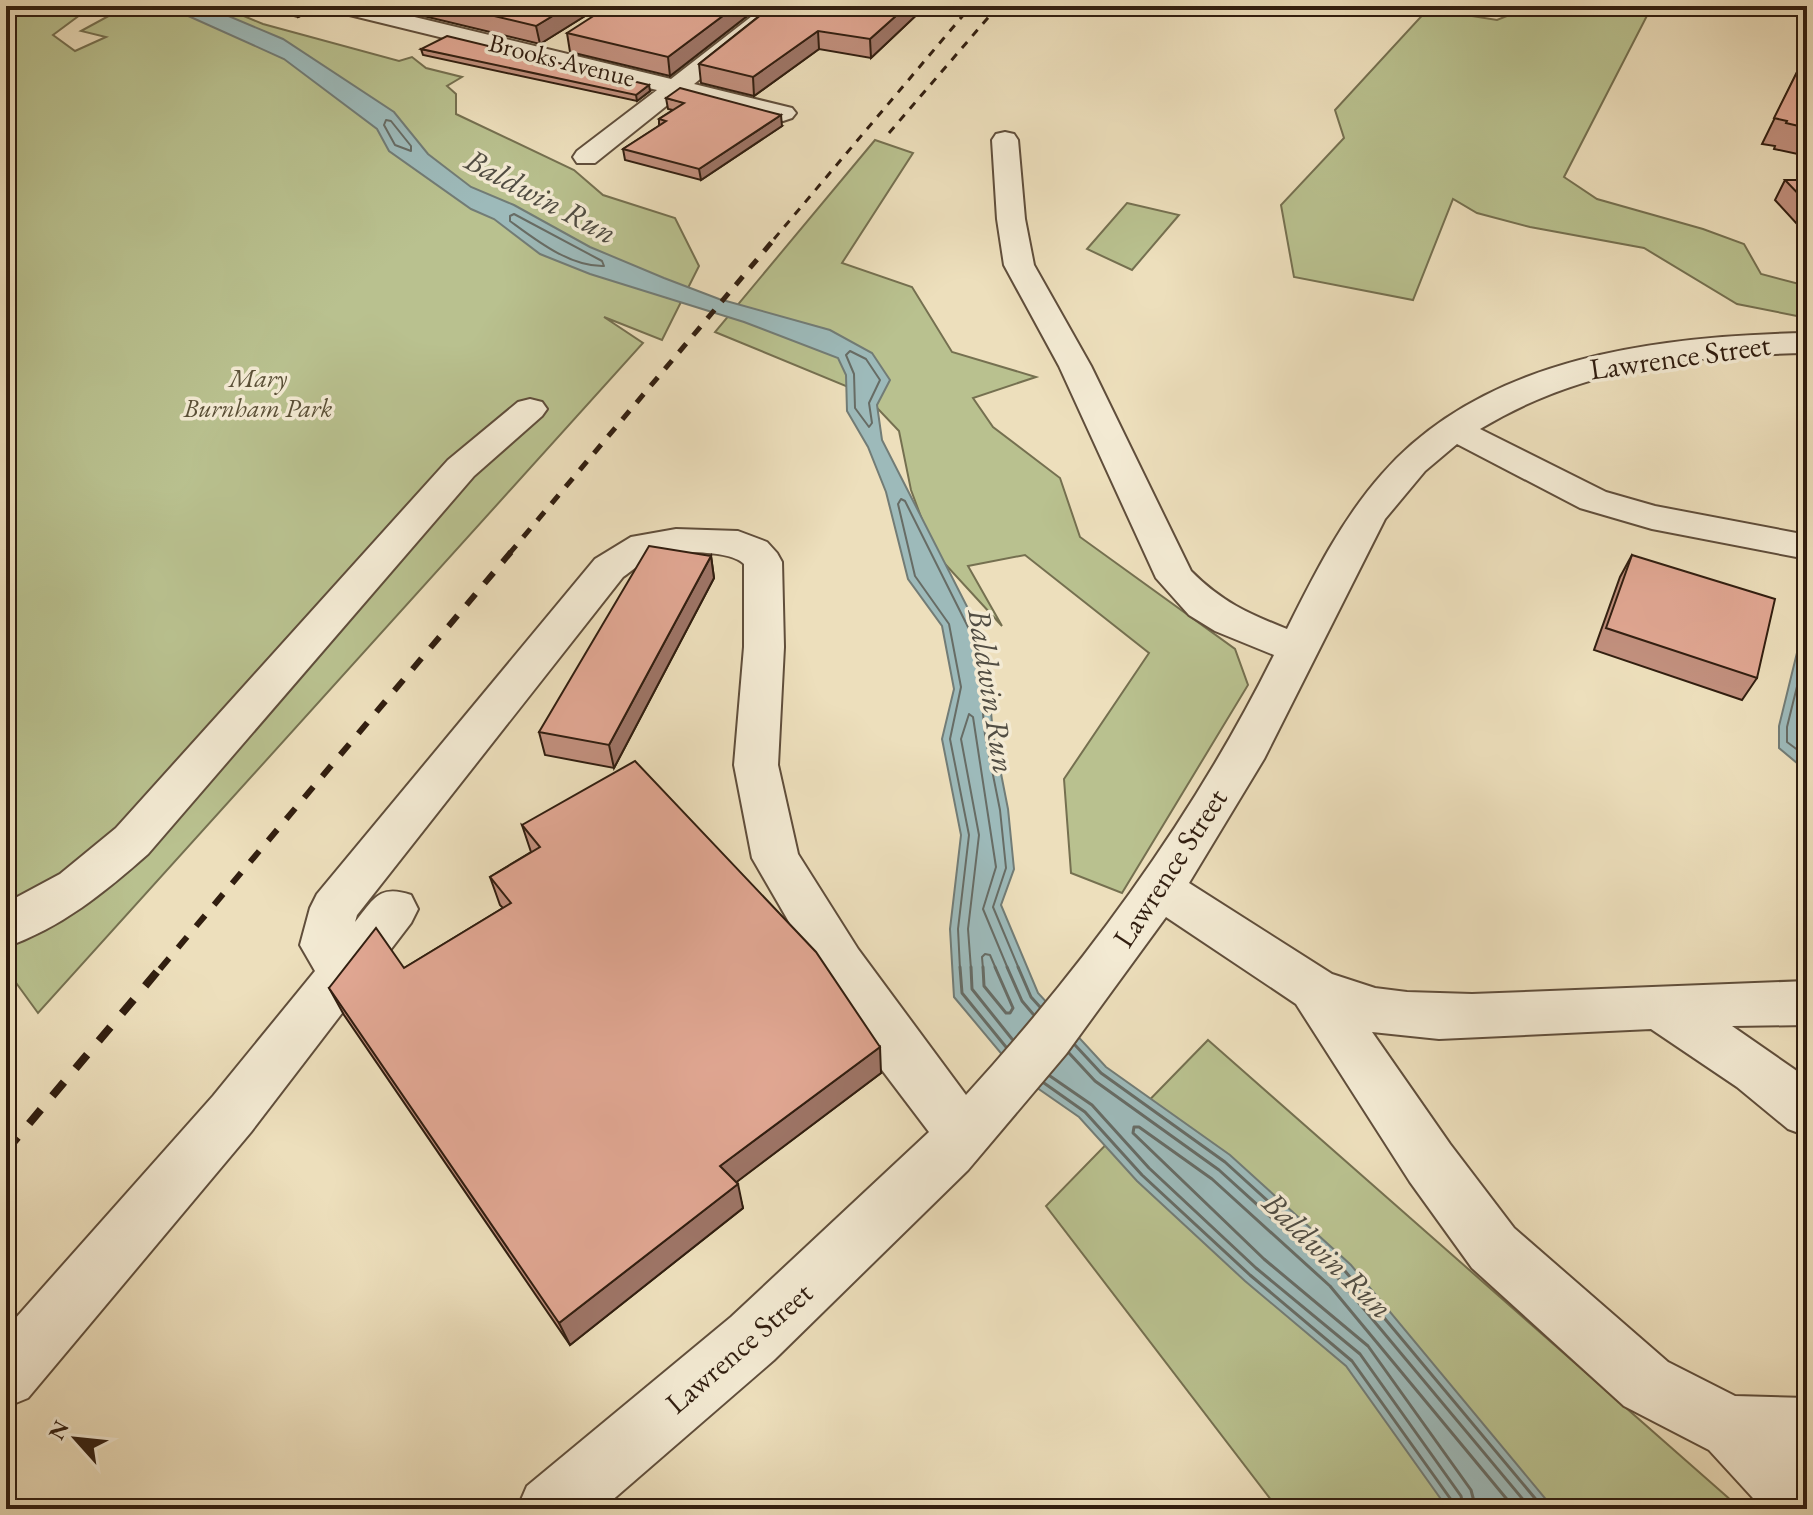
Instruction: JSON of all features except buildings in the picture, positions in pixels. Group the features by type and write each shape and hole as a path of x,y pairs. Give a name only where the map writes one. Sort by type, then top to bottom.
{"street":[{"name":"Brooks Avenue","path":"341,6 783,113"},
{"path":"586,157 779,6"},
{"path":"427,27 450,13"},
{"path":"542,56 575,36"},
{"path":"1005,140 1011,219 1019,265 1075,366 1175,578 1203,606 1229,621 1298,649"},
{"name":"Lawrence Street","path":"550,1509 794,1302 981,1117 1101,971 1199,830 1298,649 1341,563 1385,494 1410,465 1454,429 1531,386 1598,365 1705,347 1807,343"},
{"path":"6,927 77,888 132,841 461,468 530,409"},
{"path":"1454,429 1593,500 1652,517 1807,547"},
{"path":"344,971 325,945 334,908 609,568 644,546 676,541 738,543 754,551 763,562 764,647 756,765 775,858 849,977 901,1053 981,1117"},
{"path":"1159,888 1314,989 1338,1002 1379,1013 1445,1016 1807,1003"},
{"path":"6,1376 232,1114 394,909"},
{"path":"1314,989 1430,1163 1493,1248 1646,1384 1731,1428 1777,1479 1807,1503"},
{"path":"1659,1007 1756,1070 1807,1111"},
{"path":"1731,1428 1807,1430"}],"green space":[{"name":"Mary Burnham Park","path":"6,6 92,6 53,35 75,51 106,37 81,31 116,12 96,6 220,6 263,24 399,61 412,57 426,68 462,77 447,86 456,94 456,114 574,170 603,195 675,218 699,266 662,340 604,317 643,343 38,1013 6,969"},
{"path":"1532,6 1652,6 1564,177 1597,199 1744,244 1761,274 1807,286 1807,318 1737,304 1644,248 1530,227 1477,213 1453,199 1413,300 1294,277 1281,205 1344,138 1335,110 1428,9 1497,20"},
{"path":"875,140 913,153 842,263 912,287 952,352 1036,377 973,398 993,427 1060,478 1080,537 1235,649 1248,685 1122,893 1071,873 1064,779 1149,653 1025,555 968,566 1002,626 934,552 911,490 899,431 863,393 715,332"},
{"path":"1127,203 1179,215 1132,270 1087,249"},
{"path":"1208,1040 1741,1509 1278,1509 1046,1206"}],"water":[{"name":"Baldwin Run","path":"166,6 205,6 283,39 394,112 428,154 471,187 514,205 590,247 719,299 830,330 872,353 890,380 877,405 882,440 978,628 1008,809 1014,869 1001,905 1038,993 1106,1067 1230,1155 1351,1265 1554,1509 1448,1509 1346,1366 1245,1281 1137,1181 1079,1117 1020,1076 954,997 950,929 961,835 942,739 954,689 942,626 908,579 886,492 868,447 847,411 846,375 838,358 744,322 590,274 540,254 494,219 471,209 389,151 377,129 284,59"},
{"path":"1807,612 1807,766 1797,763 1779,748 1779,726"}],"railway":[{"path":"774,239 971,6"},
{"path":"889,133 998,6"},
{"path":"509,554 776,237"},
{"path":"160,969 511,552"},
{"path":"6,1151 161,967"}]}
